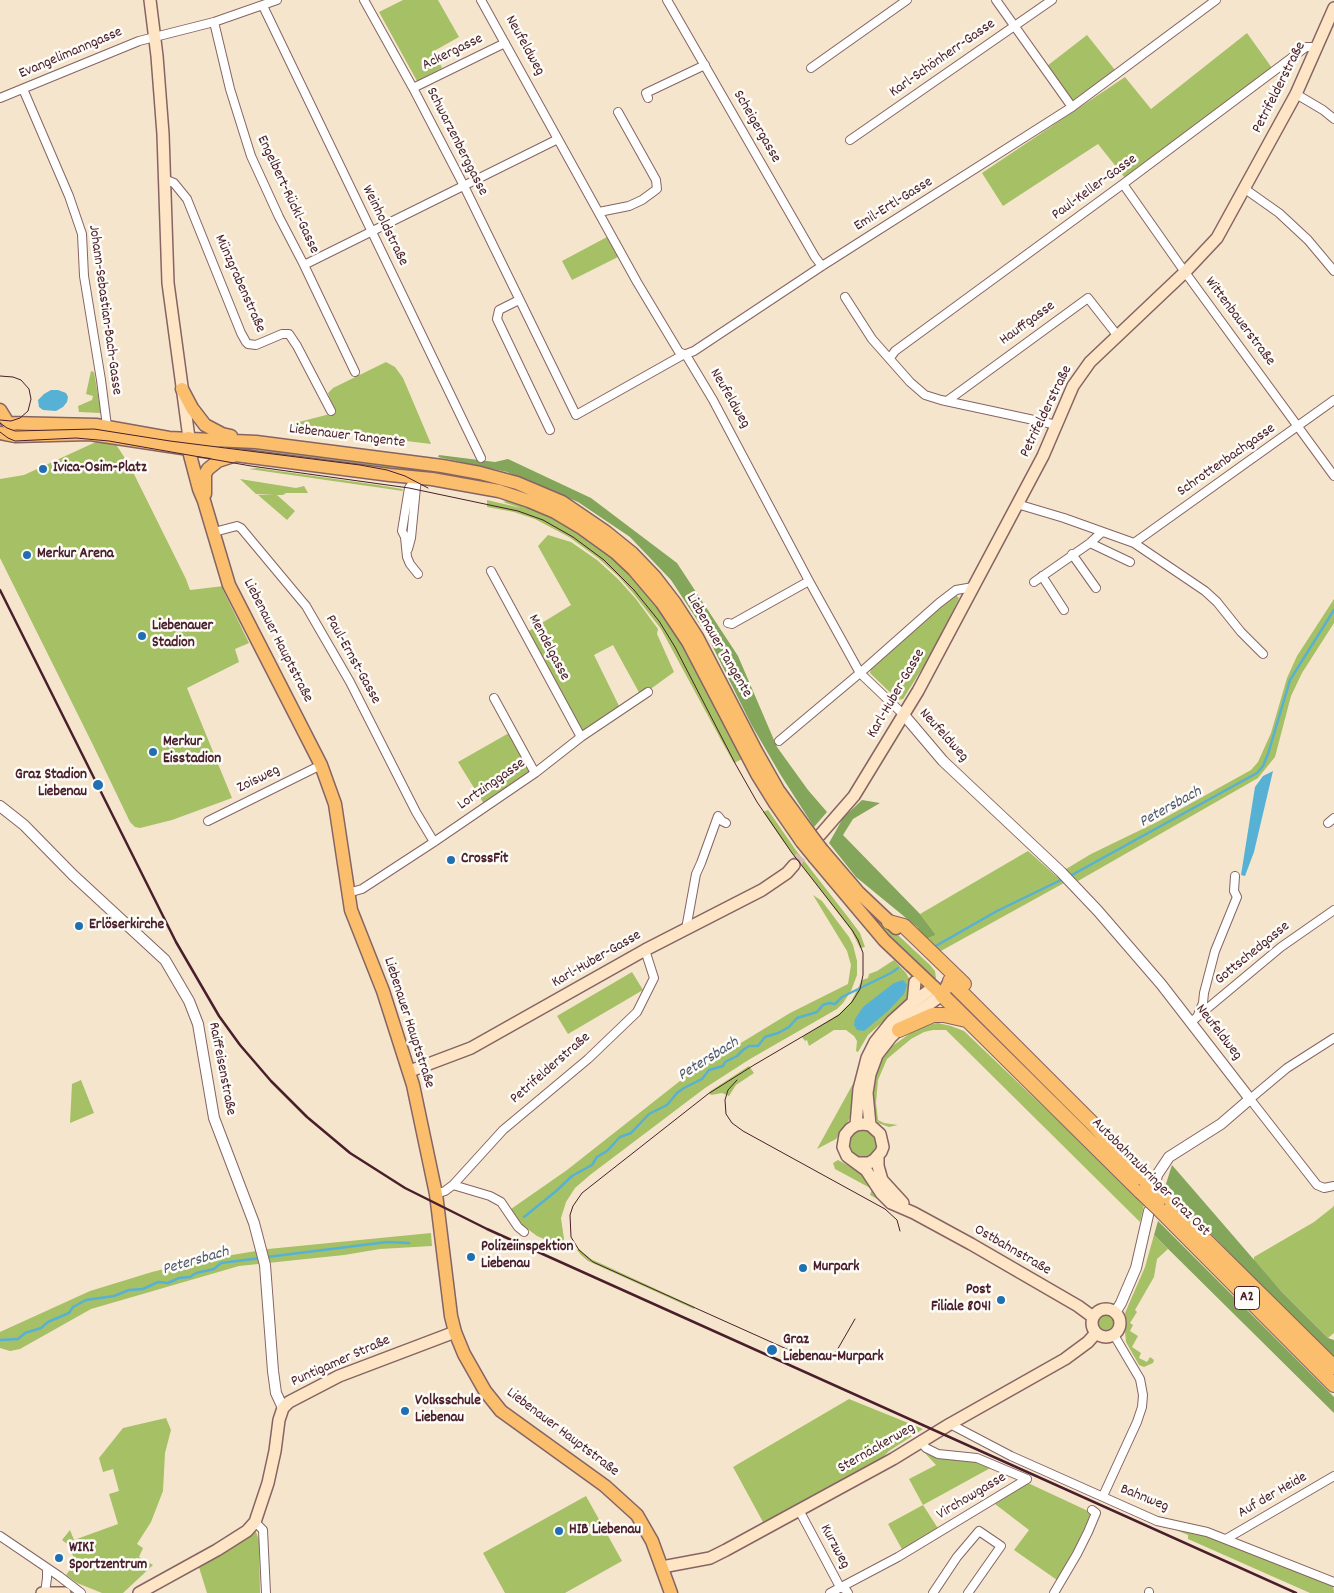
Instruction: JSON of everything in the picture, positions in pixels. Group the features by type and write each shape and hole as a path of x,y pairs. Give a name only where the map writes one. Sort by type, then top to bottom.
{"highway":[{"path":"888,922 904,926 954,974 1072,1095 1074,1105"},
{"name":"Autobahnzubringer Graz Ost","path":"950,981 1074,1105 1147,1184 1157,1206 1334,1385"},
{"name":"Autobahnzubringer Graz Ost","path":"938,991 966,1020 1147,1184"},
{"path":"898,1030 933,1015 944,1015 966,1020"},
{"name":"Autobahnzubringer Graz Ost","path":"1157,1206 1334,1367"}],"main road":[{"path":"150,0 163,134 168,283 189,443"},
{"name":"Petrifelderstraße","path":"973,587 1057,425 1073,386 1090,362 1185,272 1216,238 1296,94 1334,8"},
{"path":"182,389 192,408 205,424 222,434 256,442"},
{"path":"0,410 3,428 15,436 90,434 189,443"},
{"path":"3,428 68,424 107,426 189,443"},
{"name":"Liebenauer Tangente","path":"189,443 256,442 480,473 534,489 562,502 584,516 632,554 655,577 676,603 697,637 778,790 811,837 818,854 854,906 894,950 938,991"},
{"name":"Liebenauer Tangente","path":"189,443 238,455 417,477 499,491 530,501 555,512 580,527 602,542 634,570 662,603 688,642 774,803 811,837"},
{"name":"Liebenauer Hauptstraße","path":"189,443 199,489 229,585 321,765 335,804 351,910 383,991 410,1071 436,1194 447,1292 455,1332 464,1354 485,1391 501,1411 604,1486 637,1515 652,1541 671,1593"},
{"path":"204,501 205,474 208,469 224,458 238,455"},
{"path":"417,477 418,463"},
{"name":"Karl-Huber-Gasse","path":"811,837 854,796 904,715 973,587"},
{"name":"Liebenauer Tangente","path":"818,854 950,981"},
{"name":"Karl-Huber-Gasse","path":"410,1071 471,1048 645,950 762,890 787,873 794,865"},
{"path":"894,950 913,974 915,982 913,1002"},
{"path":"938,991 950,981"},
{"name":"Ostbahnstraße","path":"938,991 913,1002 882,1032 875,1042 859,1088 856,1125 845,1135 843,1147 847,1156 866,1170 886,1198 893,1204 914,1213 1078,1306 1093,1317"},
{"name":"Ostbahnstraße","path":"914,1213 897,1199 882,1180 878,1166 878,1157 882,1147 882,1138 877,1130 870,1125 868,1093 873,1064 884,1046 938,991"},
{"path":"856,1125 870,1125"},
{"path":"859,1163 869,1163 878,1157"},
{"path":"1103,1310 1115,1313 1120,1321 1120,1326 1114,1335 1101,1337 1092,1326 1093,1317 1097,1312 1103,1310"},
{"name":"Puntigamer Straße","path":"255,1522 268,1483 279,1420 283,1408 297,1397 339,1376 455,1332"},
{"name":"Sternäckerweg","path":"662,1567 710,1558 921,1442 1065,1359 1088,1342 1096,1333"},
{"path":"139,1593 216,1550 247,1531 255,1522"},
{"path":"44,1593 65,1593"}],"street":[{"name":"Evangelimanngasse","path":"0,98 139,41 214,22 277,0"},
{"name":"Schwarzenberggasse","path":"364,0 464,186 576,416"},
{"name":"Neufeldweg","path":"481,0 637,282 679,352 686,354 739,447 809,581 860,673 904,715 943,761 1061,872 1098,911 1194,1020 1250,1099 1317,1185 1324,1188 1334,1186"},
{"name":"Scheigergasse","path":"667,0 815,257 822,266"},
{"path":"811,68 907,0"},
{"path":"996,0 1072,107"},
{"name":"Karl-Schönherr-Gasse","path":"850,140 1052,0"},
{"name":"Emil-Ertl-Gasse","path":"576,416 681,356 694,351 822,266 1072,107 1216,0"},
{"name":"Weinholdstraße","path":"262,6 481,458"},
{"name":"Engelbert-Rückl-Gasse","path":"214,22 230,89 251,156 355,372"},
{"name":"Ackergasse","path":"413,88 505,43"},
{"name":"Paul-Keller-Gasse","path":"890,358 895,351 1124,184 1306,47 1318,47"},
{"path":"648,98 646,93 705,65"},
{"name":"Johann-Sebastian-Bach-Gasse","path":"23,89 69,196 82,235 84,276 107,426"},
{"path":"1296,94 1334,119"},
{"path":"599,212 629,206 642,200 657,189 656,180 618,112"},
{"path":"304,265 558,139"},
{"name":"Münzgrabenstraße","path":"164,179 174,183 187,199 246,342 256,345 282,334 289,334 331,411"},
{"name":"Wittenbauerstraße","path":"1124,184 1185,272 1334,476"},
{"path":"1244,189 1279,212 1308,240 1334,271"},
{"path":"844,297 872,338 910,382 925,395 1057,425"},
{"name":"Hauffgasse","path":"948,401 1088,298 1118,335"},
{"path":"518,300 499,310 497,319 550,430"},
{"name":"Schrottenbachgasse","path":"1134,543 1334,400"},
{"path":"417,477 411,538 407,554 410,564 418,574"},
{"path":"1017,504 1064,518 1134,543 1205,591 1263,654"},
{"name":"Paul-Ernst-Gasse","path":"214,532 237,526 241,528 306,606 350,682 416,812 434,842"},
{"path":"1034,582 1102,532"},
{"path":"1090,542 1130,562"},
{"path":"1072,554 1096,588"},
{"name":"Mendelgasse","path":"491,571 581,737"},
{"path":"1042,576 1064,610"},
{"path":"728,623 732,624 809,581"},
{"path":"779,742 956,590 973,587"},
{"name":"Lortzinggasse","path":"348,893 362,889 434,842 535,773 581,737 648,692"},
{"path":"494,698 535,773"},
{"name":"Zoisweg","path":"208,821 321,765"},
{"name":"Raiffeisenstraße","path":"0,806 24,825 74,875 151,946 165,960 176,977 198,1024 212,1113 254,1223 265,1265 272,1371 276,1393 283,1408"},
{"path":"686,929 696,874 718,816 726,823"},
{"path":"1194,1020 1203,1004 1215,951 1237,897 1234,891 1235,876"},
{"name":"Gottschedgasse","path":"1194,1020 1282,947 1334,910"},
{"name":"Petrifelderstraße","path":"436,1194 453,1185 503,1130 588,1059 637,1012 654,978 645,950"},
{"path":"1147,1184 1170,1156 1221,1124 1287,1068 1334,1038"},
{"path":"453,1185 490,1196 501,1202 518,1227 524,1232"},
{"path":"1115,1313 1136,1268 1157,1206"},
{"path":"1103,1496 1137,1422 1142,1407 1143,1395 1140,1379 1114,1335"},
{"name":"Bahnweg","path":"950,1424 1011,1456 1157,1521 1207,1532 1334,1582"},
{"name":"Virchowgasse","path":"830,1593 898,1557 1027,1479 977,1458 938,1454 926,1448 921,1442"},
{"name":"Auf der Heide","path":"1226,1539 1334,1476"},
{"name":"Kurzweg","path":"799,1510 840,1587 848,1593"},
{"path":"1054,1593 1085,1538 1096,1514 1092,1510"},
{"path":"255,1522 263,1530 266,1593"},
{"path":"933,1593 957,1557 979,1530 1001,1546 968,1593"},
{"path":"0,1536 81,1593"},
{"path":"44,1593 47,1568"}],"green space":[{"path":"403,0 438,0 459,37 434,51 442,68 417,81 379,12"},
{"path":"1247,33 1272,68 1125,178 1098,144 1003,206 982,173 1125,77 1151,109"},
{"path":"1087,35 1115,70 1072,101 1047,66"},
{"path":"607,237 618,257 572,280 562,261"},
{"path":"386,362 395,367 403,378 431,444 291,427 291,424 334,413 328,393 333,388"},
{"path":"91,371 94,372 101,413 79,412 78,406 92,400 93,396 86,394"},
{"name":"Liebenauer Stadion","path":"98,441 115,443 130,466 190,590 224,586 223,590 249,643 235,649 239,662 187,688 232,798 172,820 140,828 135,827 130,822 0,558 0,479 24,475"},
{"path":"236,447 402,467 401,471 396,471 376,466"},
{"path":"439,455 495,462 508,459 591,498 677,563 738,656 777,747 808,790 827,812 814,827 751,724 707,635 671,580 630,537 578,502 507,472 438,457"},
{"path":"257,468 378,485 402,489 403,491 249,469"},
{"path":"438,473 485,481 506,487 557,507 598,532 641,568 658,587 680,618 765,776 798,826 852,892 930,965 935,971 936,978 933,980 881,927 797,829 752,758 679,619 640,569 598,533 556,509 507,490 469,480 437,476"},
{"path":"240,479 296,488 304,486 308,493 277,495 295,511 287,520 258,495 274,495 256,494"},
{"path":"487,500 521,508 503,502 507,501 527,506 553,517 586,537 608,554 633,578 648,595 678,638 742,759 734,763 725,745 733,762 661,629 618,576 598,558 569,537 535,519 514,512 487,507"},
{"path":"548,535 571,542 597,560 618,579 636,599 658,629 657,634 674,672 641,696 613,645 594,655 621,710 581,737 524,634 571,605 538,546"},
{"path":"954,593 959,598 935,648 903,699 898,700 870,673 871,668"},
{"path":"1334,599 1334,623 1302,673 1291,696 1275,757 1258,778 1078,881 1066,869 1091,854 1159,821 1251,770 1258,762 1271,733 1287,678 1297,656"},
{"path":"509,733 529,767 530,773 484,804 458,762"},
{"path":"862,800 880,803 853,819 843,835 920,914 936,935 926,939 917,927 856,877 829,843 843,818"},
{"path":"768,810 795,849 860,933 865,947 860,948 851,930 783,841 763,812"},
{"path":"1028,851 1064,883 939,952 926,939 936,935 920,914"},
{"path":"813,895 822,901 853,945 857,961 857,975 851,991 843,1003 837,1009 750,1059 705,1088 575,1188 566,1202 561,1218 564,1239 562,1247 537,1236 522,1225 513,1215 511,1209 567,1170 685,1077 790,1013 848,984 851,965 847,951"},
{"path":"894,960 906,973 911,982 909,998 868,1035 858,1052 856,1051 857,1041 846,1030 834,1030 809,1046 807,1040 805,1041 802,1037 839,1014 851,1002 862,980"},
{"path":"632,972 643,990 568,1034 557,1016"},
{"path":"938,1023 964,1031 1098,1159 1144,1205 1140,1222 946,1030 924,1032 911,1039 887,1059 878,1080 876,1103 878,1120 898,1125 889,1127 878,1123 872,1110 872,1087 878,1066 883,1057 891,1047 919,1027"},
{"path":"749,1066 754,1073 736,1085 729,1096 722,1093 711,1095 709,1092"},
{"path":"81,1080 94,1113 70,1123 72,1084"},
{"path":"854,1082 852,1113 848,1122 836,1139 817,1149"},
{"path":"863,1130 873,1134 877,1144 873,1154 863,1158 853,1154 849,1144 853,1134"},
{"path":"838,1160 860,1172 881,1201 870,1195 872,1189 835,1169 833,1163"},
{"path":"1172,1165 1281,1291 1328,1338 1334,1340 1334,1360 1165,1187"},
{"path":"1334,1205 1334,1333 1328,1338 1281,1291 1254,1261 1254,1257 1314,1222"},
{"path":"1158,1221 1334,1397 1334,1413 1154,1235"},
{"path":"431,1233 432,1246 380,1249 344,1255 239,1266 91,1309 20,1349 10,1351 0,1348 0,1332 90,1291 152,1272 196,1261 268,1249"},
{"path":"1154,1235 1168,1249 1157,1259 1154,1277 1135,1310 1137,1312 1130,1323 1133,1325 1130,1331 1138,1336 1132,1347 1141,1353 1139,1358 1147,1362 1150,1357 1154,1360 1153,1363 1144,1367 1139,1365 1126,1342 1127,1322 1125,1313 1145,1267"},
{"path":"579,1249 591,1259 695,1307 694,1309 588,1261 577,1250"},
{"path":"1104,1314 1112,1317 1115,1322 1112,1330 1106,1333 1100,1331 1097,1326 1097,1320"},
{"path":"849,1399 923,1429 889,1451 882,1458 835,1485 763,1522 733,1467"},
{"path":"166,1418 171,1430 165,1453 163,1491 151,1522 137,1544 143,1548 139,1557 153,1565 123,1593 102,1593 77,1583 66,1575 75,1563 70,1546 62,1540 70,1530 74,1540 118,1524 109,1494 119,1491 113,1469 103,1472 99,1458 123,1428"},
{"path":"923,1451 937,1457 965,1458 994,1466 923,1505 909,1479 936,1465"},
{"path":"1028,1483 1088,1511 1090,1515 1068,1566 1057,1580 1014,1550 1029,1530 995,1504"},
{"path":"586,1496 622,1561 565,1593 505,1593 483,1553"},
{"path":"923,1505 939,1530 903,1551 888,1524"},
{"path":"1180,1528 1218,1540 1333,1585 1334,1593 1310,1593 1188,1539 1188,1535 1176,1530"},
{"path":"256,1532 259,1540 260,1593 207,1593 198,1564"}],"water":[{"path":"51,390 66,393 68,397 63,407 56,411 43,410 39,407 38,400"},
{"path":"1273,771 1254,852 1245,876 1241,875 1255,787 1263,776"},
{"path":"903,980 907,985 904,994 888,1011 864,1031 857,1030 854,1025 855,1019 863,1007 894,983"}],"waterway":[{"name":"Petersbach","path":"1070,876 1257,773 1263,766 1268,754 1290,680 1334,610"},
{"name":"Petersbach","path":"934,947 997,911 1063,879"},
{"name":"Petersbach","path":"524,1217 572,1176 592,1165 597,1157 607,1151 620,1137 631,1133 649,1114 667,1105 677,1093 702,1079 709,1070 723,1066 725,1062 737,1056 749,1046 758,1046 765,1037 789,1027 797,1018 817,1012 823,1005 835,1004 842,997 898,968"},
{"name":"Petersbach","path":"267,1257 387,1242 409,1243"},
{"name":"Petersbach","path":"0,1340 18,1339 25,1333 41,1328 48,1322 69,1313 73,1307 86,1300 114,1296 129,1290 143,1289 158,1282 168,1283 179,1278 190,1277 196,1273 214,1269 221,1263 261,1258"}],"tunnel":[{"path":"794,865 812,843"}],"tram line":[{"path":"0,376 21,380 29,389 31,399 28,411 20,418 11,421 0,420"},
{"path":"0,423 15,431 94,429 170,441 360,465 387,470 405,476 428,488"},
{"path":"0,432 15,441 76,438 109,441 251,466 409,488 518,511 543,520 573,537 604,560 634,590 659,621 675,647 757,802 792,853 858,940 863,953 863,975 860,989 852,1002 839,1015 708,1094 582,1193 573,1206 570,1215 571,1237 579,1250 593,1262 809,1359 822,1360 836,1352 855,1319"},
{"path":"737,1080 728,1090 725,1100 726,1114 732,1123 743,1131 885,1209 897,1220 900,1231"}],"railway":[{"path":"0,590 176,942 219,1016 240,1045 271,1081 307,1117 350,1153 405,1188 487,1229 1296,1593"}],"place":[{"name":"Ivica-Osim-Platz","path":"43,469"},
{"name":"Merkur Arena","path":"27,555"},
{"name":"Liebenauer Stadion","path":"142,636"},
{"name":"Merkur Eisstadion","path":"153,752"},
{"name":"Graz Stadion Liebenau","path":"98,785"},
{"name":"CrossFit","path":"451,860"},
{"name":"Erlöserkirche","path":"79,926"},
{"name":"Polizeiinspektion Liebenau","path":"471,1257"},
{"name":"Murpark","path":"803,1268"},
{"name":"Post Filiale 8041","path":"1001,1300"},
{"name":"Graz Liebenau-Murpark","path":"772,1350"},
{"name":"Volksschule Liebenau","path":"405,1411"},
{"name":"HIB Liebenau","path":"559,1531"},
{"name":"WIKI Sportzentrum","path":"59,1558"}]}
